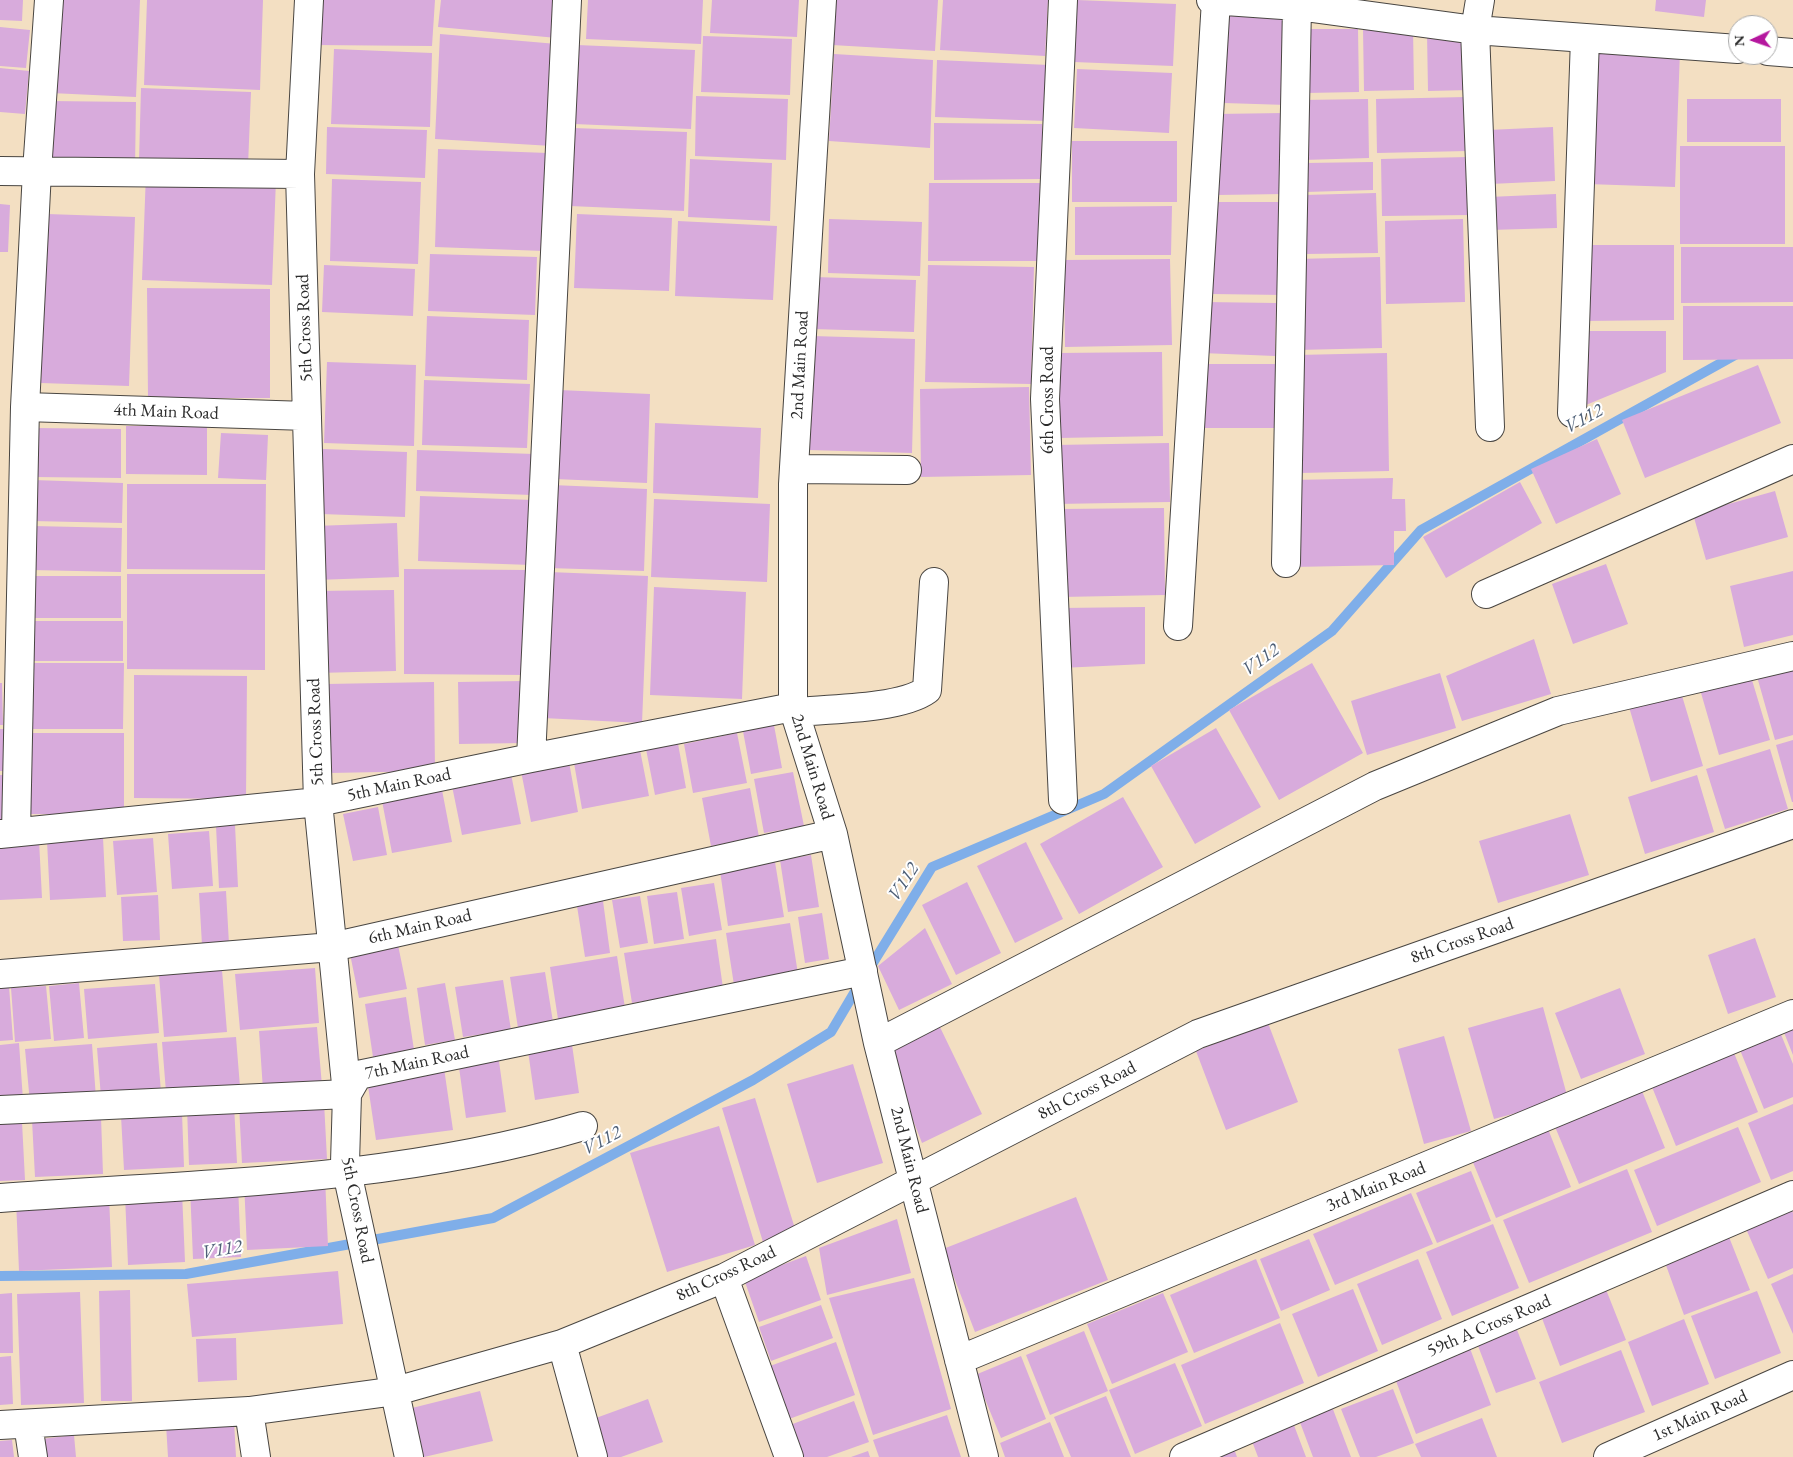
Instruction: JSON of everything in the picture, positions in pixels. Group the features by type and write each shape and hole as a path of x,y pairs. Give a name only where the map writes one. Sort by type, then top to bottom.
{"street":[{"path":"8,833 37,171 49,0"},
{"name":"5th Cross Road","path":"309,0 300,174 318,802 347,1094 345,1163 361,1228 378,1321 396,1391 409,1457"},
{"path":"531,758 567,0"},
{"name":"2nd Main Road","path":"822,0 794,469 794,710 833,834 878,1043 984,1457"},
{"name":"6th Cross Road","path":"1063,0 1045,399 1063,800"},
{"path":"1211,0 1297,6 1355,7 1475,30 1728,48"},
{"path":"1178,626 1216,0"},
{"path":"1480,0 1475,30 1490,427"},
{"path":"1286,563 1297,6"},
{"path":"1572,413 1585,38"},
{"path":"1778,52 1793,53"},
{"path":"0,171 300,174"},
{"name":"4th Main Road","path":"26,407 307,416"},
{"path":"1486,594 1793,459"},
{"path":"794,469 908,470"},
{"name":"5th Main Road","path":"8,833 318,802 531,758 794,710 890,703 917,698 927,690 934,582"},
{"path":"878,1043 1375,786 1558,711 1793,656"},
{"name":"8th Cross Road","path":"0,1425 249,1411 396,1391 562,1344 724,1278 1198,1034 1793,824"},
{"name":"6th Main Road","path":"0,974 332,947 833,834"},
{"name":"7th Main Road","path":"0,1110 347,1094 358,1075 778,989 865,984"},
{"name":"3rd Main Road","path":"959,1360 1793,1014"},
{"path":"0,1198 347,1173 410,1165 529,1142 583,1126"},
{"name":"59th A Cross Road","path":"1184,1457 1793,1195"},
{"path":"724,1278 789,1457"},
{"path":"562,1344 593,1457"},
{"name":"1st Main Road","path":"1608,1457 1793,1375"},
{"path":"249,1411 256,1457"},
{"path":"28,1424 33,1457"}],"building":[{"path":"0,0 23,0 22,21 0,20"},
{"path":"55,0 140,0 136,97 51,93"},
{"path":"147,0 263,0 260,90 144,85"},
{"path":"317,0 435,0 432,46 315,45"},
{"path":"441,0 560,0 557,38 438,27"},
{"path":"588,0 703,0 701,44 586,39"},
{"path":"712,0 799,0 797,37 710,33"},
{"path":"835,0 938,0 935,51 832,45"},
{"path":"943,0 1048,0 1045,56 940,50"},
{"path":"1077,0 1176,4 1173,66 1074,62"},
{"path":"1656,0 1706,0 1704,17 1655,11"},
{"path":"1225,16 1288,17 1287,105 1224,103"},
{"path":"0,27 30,30 26,68 0,66"},
{"path":"1413,28 1414,90 1364,91 1363,29"},
{"path":"1305,29 1358,29 1359,92 1306,93"},
{"path":"1469,32 1470,90 1428,91 1427,33"},
{"path":"440,34 557,44 552,146 435,139"},
{"path":"703,36 792,39 790,95 701,92"},
{"path":"577,45 695,50 691,129 574,124"},
{"path":"334,49 432,53 430,127 331,124"},
{"path":"1592,49 1680,51 1675,187 1587,184"},
{"path":"834,54 933,60 930,148 829,141"},
{"path":"937,60 1049,65 1047,121 935,117"},
{"path":"0,68 29,71 25,114 0,112"},
{"path":"1077,69 1172,73 1169,133 1074,128"},
{"path":"141,88 251,92 248,166 139,161"},
{"path":"696,96 788,99 786,160 695,156"},
{"path":"1466,97 1467,151 1377,153 1376,99"},
{"path":"1368,99 1369,158 1303,160 1302,100"},
{"path":"1687,99 1781,99 1781,142 1687,142"},
{"path":"49,101 136,102 135,168 48,167"},
{"path":"1284,113 1284,194 1217,195 1216,114"},
{"path":"934,123 1042,124 1043,179 934,180"},
{"path":"327,127 427,130 425,178 326,174"},
{"path":"1553,127 1555,181 1490,184 1488,130"},
{"path":"573,128 687,132 684,211 570,206"},
{"path":"1072,141 1177,141 1177,202 1072,202"},
{"path":"1680,146 1785,146 1785,244 1680,244"},
{"path":"438,149 548,153 544,251 435,247"},
{"path":"1468,157 1470,215 1382,216 1381,159"},
{"path":"690,159 772,163 770,221 688,217"},
{"path":"1373,162 1373,190 1305,192 1305,163"},
{"path":"146,173 276,179 272,285 142,280"},
{"path":"332,179 421,182 418,264 330,261"},
{"path":"929,183 1042,183 1042,261 928,261"},
{"path":"1376,193 1378,253 1305,254 1304,195"},
{"path":"1556,194 1557,228 1490,230 1489,197"},
{"path":"1212,202 1284,202 1284,295 1212,294"},
{"path":"0,204 10,205 8,252 0,252"},
{"path":"1172,206 1171,255 1075,255 1075,207"},
{"path":"47,214 135,217 129,386 41,383"},
{"path":"577,214 672,218 669,291 574,288"},
{"path":"829,219 922,222 920,276 828,273"},
{"path":"1463,219 1465,302 1386,304 1385,221"},
{"path":"678,221 777,226 773,300 675,296"},
{"path":"1583,245 1674,245 1674,320 1583,321"},
{"path":"1681,247 1793,247 1793,302 1681,303"},
{"path":"430,254 537,257 535,315 428,311"},
{"path":"1380,257 1382,348 1297,350 1295,259"},
{"path":"1170,259 1172,345 1065,347 1064,260"},
{"path":"324,265 415,269 413,316 322,312"},
{"path":"928,265 1034,267 1031,384 925,382"},
{"path":"813,277 916,280 914,332 812,329"},
{"path":"147,288 270,289 270,398 148,398"},
{"path":"1204,302 1276,303 1275,356 1202,353"},
{"path":"1683,306 1793,306 1793,359 1683,360"},
{"path":"427,316 529,320 527,380 425,376"},
{"path":"1581,331 1666,331 1666,372 1581,407"},
{"path":"812,336 915,339 912,453 809,450"},
{"path":"1162,352 1163,436 1058,438 1057,353"},
{"path":"1387,353 1389,471 1300,473 1297,355"},
{"path":"327,362 416,365 414,446 324,443"},
{"path":"1205,364 1279,364 1279,428 1204,428"},
{"path":"1758,365 1781,423 1645,478 1622,420"},
{"path":"424,380 530,384 527,448 422,445"},
{"path":"1029,387 1031,475 921,477 920,389"},
{"path":"559,390 650,394 647,483 555,479"},
{"path":"655,423 761,428 758,498 653,493"},
{"path":"126,426 207,426 207,475 126,474"},
{"path":"35,428 121,429 121,478 35,477"},
{"path":"221,433 268,435 266,480 218,478"},
{"path":"1597,439 1621,494 1556,524 1531,469"},
{"path":"1169,443 1170,502 1056,504 1055,445"},
{"path":"323,449 407,452 405,517 321,514"},
{"path":"417,450 534,454 532,495 416,491"},
{"path":"1393,478 1392,499 1405,499 1406,531 1394,531 1394,565 1293,567 1291,480"},
{"path":"33,480 123,483 122,523 32,521"},
{"path":"1520,482 1542,523 1446,578 1423,537"},
{"path":"127,484 266,484 265,570 127,569"},
{"path":"552,485 647,489 644,571 548,568"},
{"path":"1775,491 1788,537 1706,560 1693,514"},
{"path":"420,496 533,500 531,565 418,561"},
{"path":"654,499 770,504 767,582 651,577"},
{"path":"1164,508 1165,595 1061,597 1060,509"},
{"path":"397,523 399,577 316,580 315,526"},
{"path":"33,526 122,528 121,572 32,570"},
{"path":"1606,564 1628,624 1573,644 1552,584"},
{"path":"404,569 528,570 527,675 404,674"},
{"path":"1793,571 1793,635 1744,647 1730,586"},
{"path":"549,572 648,576 642,723 543,718"},
{"path":"127,574 265,574 265,670 127,669"},
{"path":"35,576 121,576 121,618 35,618"},
{"path":"654,587 746,592 742,699 650,695"},
{"path":"394,590 396,671 317,673 315,591"},
{"path":"1145,607 1145,664 1061,668 1061,608"},
{"path":"33,621 123,621 123,661 33,661"},
{"path":"1534,639 1551,694 1462,721 1446,676"},
{"path":"1793,662 1793,735 1775,740 1756,673"},
{"path":"31,663 124,663 123,729 30,729"},
{"path":"1312,663 1363,753 1279,800 1229,710"},
{"path":"1749,670 1770,740 1719,755 1699,686"},
{"path":"1440,673 1456,728 1367,755 1351,701"},
{"path":"134,675 247,676 246,799 134,798"},
{"path":"523,681 524,743 459,744 458,682"},
{"path":"434,682 435,771 329,773 327,684"},
{"path":"0,683 2,683 3,725 0,725"},
{"path":"1680,689 1703,766 1651,782 1627,700"},
{"path":"773,720 782,768 751,774 742,726"},
{"path":"1216,728 1261,807 1195,844 1151,766"},
{"path":"0,729 6,729 6,771 0,771"},
{"path":"24,733 124,733 124,815 24,814"},
{"path":"737,733 747,783 693,793 684,744"},
{"path":"677,738 686,788 655,795 645,744"},
{"path":"1793,740 1793,802 1792,802 1776,745"},
{"path":"1770,749 1788,809 1725,829 1706,769"},
{"path":"640,750 649,796 582,809 574,763"},
{"path":"569,762 578,812 531,822 521,771"},
{"path":"793,772 804,826 764,833 754,779"},
{"path":"511,774 521,824 462,835 452,786"},
{"path":"0,775 7,775 7,824 0,824"},
{"path":"1697,775 1714,832 1645,854 1628,797"},
{"path":"750,788 759,837 711,846 702,798"},
{"path":"442,790 452,842 392,853 382,801"},
{"path":"1123,797 1163,867 1079,914 1040,844"},
{"path":"378,807 387,855 353,861 343,814"},
{"path":"1570,814 1589,875 1498,903 1479,841"},
{"path":"235,825 238,887 219,888 216,826"},
{"path":"209,831 213,886 172,889 168,834"},
{"path":"103,838 106,897 50,900 47,841"},
{"path":"153,838 157,892 117,895 113,841"},
{"path":"39,840 42,898 0,900 0,842"},
{"path":"1026,842 1063,919 1015,943 977,866"},
{"path":"811,855 819,907 788,912 780,860"},
{"path":"775,862 784,917 728,926 720,871"},
{"path":"967,882 1001,953 956,975 922,905"},
{"path":"714,883 722,930 689,936 681,888"},
{"path":"226,891 229,944 202,945 199,893"},
{"path":"677,892 684,939 654,944 647,896"},
{"path":"158,895 160,940 123,941 121,897"},
{"path":"640,896 648,943 620,948 612,900"},
{"path":"603,901 610,953 585,957 577,906"},
{"path":"822,913 829,959 805,963 798,917"},
{"path":"790,923 798,974 734,985 726,933"},
{"path":"925,928 952,984 899,1010 878,966"},
{"path":"1755,938 1776,997 1728,1014 1708,955"},
{"path":"716,939 723,988 632,1003 624,953"},
{"path":"397,940 407,989 359,998 349,949"},
{"path":"617,956 625,1008 558,1019 550,967"},
{"path":"315,968 319,1023 240,1030 235,974"},
{"path":"222,970 227,1032 164,1037 159,975"},
{"path":"545,972 553,1022 518,1028 510,977"},
{"path":"503,980 511,1030 463,1037 455,987"},
{"path":"79,983 84,1038 54,1041 49,986"},
{"path":"445,983 455,1040 425,1045 417,988"},
{"path":"155,984 159,1033 88,1039 84,989"},
{"path":"9,986 13,1040 0,1041 0,987"},
{"path":"46,986 51,1039 15,1042 11,988"},
{"path":"1620,988 1645,1054 1581,1079 1555,1013"},
{"path":"406,997 414,1050 373,1057 365,1004"},
{"path":"1543,1007 1568,1099 1494,1119 1468,1028"},
{"path":"937,1021 982,1114 922,1143 885,1049"},
{"path":"1268,1023 1298,1102 1226,1130 1196,1051"},
{"path":"1793,1026 1793,1055 1783,1030"},
{"path":"317,1027 322,1086 263,1090 259,1031"},
{"path":"1780,1032 1793,1064 1793,1097 1764,1109 1740,1050"},
{"path":"1444,1036 1471,1131 1424,1144 1398,1049"},
{"path":"236,1037 240,1087 166,1092 162,1042"},
{"path":"571,1038 579,1093 535,1100 527,1044"},
{"path":"19,1043 23,1100 0,1102 0,1045"},
{"path":"157,1043 161,1092 101,1097 97,1048"},
{"path":"92,1044 96,1098 30,1103 25,1049"},
{"path":"1734,1053 1758,1112 1676,1146 1652,1087"},
{"path":"498,1054 506,1112 466,1118 458,1060"},
{"path":"853,1064 883,1163 817,1183 787,1084"},
{"path":"444,1068 453,1130 376,1140 367,1079"},
{"path":"1640,1086 1665,1148 1579,1184 1553,1122"},
{"path":"755,1098 796,1232 763,1242 722,1108"},
{"path":"324,1102 327,1159 242,1163 239,1105"},
{"path":"1793,1104 1793,1171 1771,1180 1748,1123"},
{"path":"234,1105 237,1163 189,1165 187,1107"},
{"path":"182,1113 184,1167 124,1170 121,1116"},
{"path":"101,1117 103,1174 35,1177 32,1120"},
{"path":"22,1122 25,1180 0,1181 0,1123"},
{"path":"719,1126 755,1245 667,1272 630,1153"},
{"path":"1738,1127 1761,1182 1657,1226 1634,1170"},
{"path":"1548,1129 1571,1187 1496,1218 1472,1160"},
{"path":"1627,1169 1652,1232 1529,1283 1503,1220"},
{"path":"1471,1171 1491,1221 1437,1243 1416,1193"},
{"path":"325,1177 328,1246 247,1250 244,1181"},
{"path":"238,1185 241,1257 193,1259 190,1187"},
{"path":"182,1192 185,1262 128,1265 125,1195"},
{"path":"1411,1193 1433,1244 1335,1285 1313,1234"},
{"path":"109,1196 112,1267 19,1271 16,1200"},
{"path":"1076,1197 1108,1280 975,1332 943,1249"},
{"path":"1788,1202 1793,1213 1793,1268 1768,1279 1743,1222"},
{"path":"897,1219 911,1273 827,1295 819,1248"},
{"path":"1493,1224 1519,1288 1452,1316 1426,1252"},
{"path":"1727,1232 1750,1290 1684,1315 1663,1257"},
{"path":"1309,1239 1330,1290 1281,1311 1260,1259"},
{"path":"806,1256 821,1300 759,1322 744,1279"},
{"path":"1256,1259 1280,1318 1194,1353 1170,1295"},
{"path":"1418,1259 1442,1319 1382,1345 1357,1284"},
{"path":"338,1271 343,1324 192,1337 187,1284"},
{"path":"1793,1274 1793,1334 1771,1284"},
{"path":"914,1278 951,1409 873,1435 829,1298"},
{"path":"1605,1287 1626,1340 1560,1366 1540,1313"},
{"path":"1353,1289 1378,1351 1318,1377 1292,1314"},
{"path":"130,1290 132,1401 101,1401 99,1291"},
{"path":"1757,1291 1781,1353 1715,1379 1691,1316"},
{"path":"80,1292 84,1403 21,1405 17,1294"},
{"path":"12,1293 13,1353 0,1353 0,1294"},
{"path":"1163,1293 1188,1352 1112,1384 1087,1324"},
{"path":"821,1305 833,1338 771,1361 759,1327"},
{"path":"1684,1319 1709,1384 1652,1406 1628,1342"},
{"path":"1514,1322 1536,1379 1496,1393 1475,1338"},
{"path":"1280,1323 1304,1383 1205,1424 1181,1365"},
{"path":"1084,1331 1108,1391 1050,1415 1026,1355"},
{"path":"236,1338 237,1380 198,1382 196,1339"},
{"path":"836,1342 855,1395 789,1419 770,1366"},
{"path":"1468,1343 1491,1405 1416,1434 1393,1373"},
{"path":"1621,1350 1645,1412 1562,1443 1539,1382"},
{"path":"11,1356 13,1404 0,1405 0,1357"},
{"path":"1021,1356 1046,1419 1001,1438 975,1375"},
{"path":"1175,1363 1202,1426 1135,1454 1109,1390"},
{"path":"1393,1389 1414,1443 1376,1457 1360,1457 1341,1409"},
{"path":"480,1391 493,1441 424,1457 412,1408"},
{"path":"1106,1396 1131,1457 1071,1457 1054,1417"},
{"path":"648,1399 663,1442 621,1457 598,1457 585,1422"},
{"path":"854,1401 869,1442 827,1457 801,1457 790,1425"},
{"path":"1331,1404 1351,1457 1313,1457 1298,1417"},
{"path":"947,1415 961,1457 879,1457 873,1440"},
{"path":"1482,1418 1497,1457 1421,1457 1415,1444"},
{"path":"1292,1420 1306,1457 1258,1457 1250,1436"},
{"path":"234,1421 236,1457 168,1457 166,1424"},
{"path":"1050,1422 1064,1457 1005,1457 1000,1443"},
{"path":"74,1435 76,1457 43,1457 42,1439"},
{"path":"12,1440 14,1457 0,1457 0,1441"},
{"path":"1233,1446 1237,1457 1205,1457"},
{"path":"868,1451 870,1457 851,1457"}],"waterway":[{"name":"V112","path":"868,971 932,867 1104,794 1332,631 1421,530 1737,354"},
{"name":"V112","path":"0,1276 186,1274 493,1218 753,1080 831,1032 860,983"}]}
